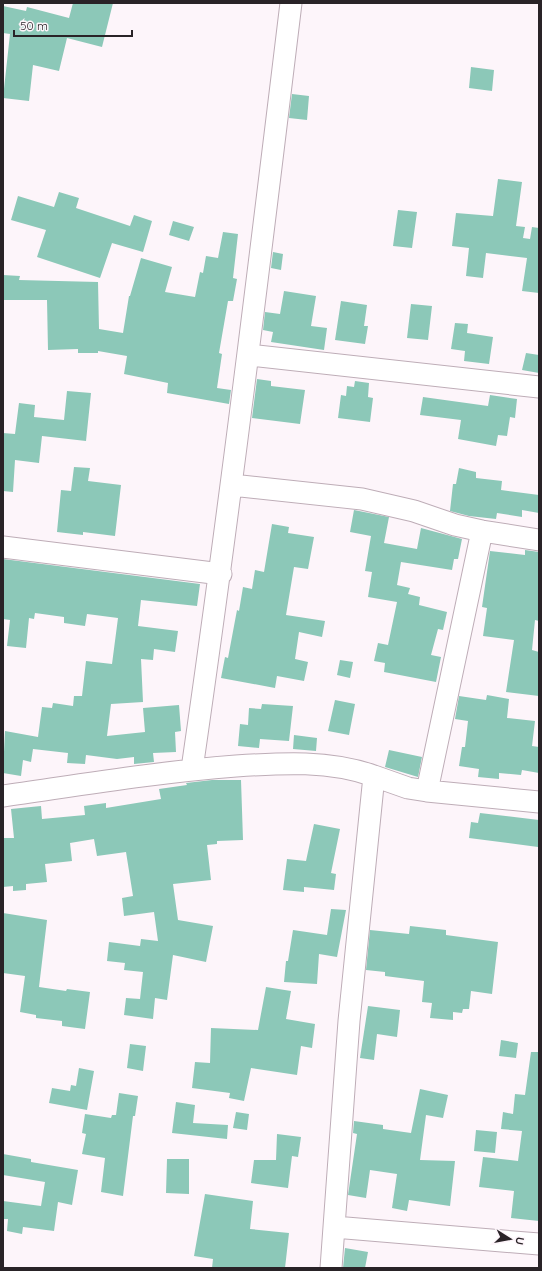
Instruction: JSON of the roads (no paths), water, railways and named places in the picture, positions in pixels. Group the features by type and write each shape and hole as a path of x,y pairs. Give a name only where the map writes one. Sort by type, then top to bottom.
{"street":[{"path":"192,770 221,574 291,3"},
{"path":"249,355 539,387"},
{"path":"232,485 362,499 387,504 456,525 482,531 539,540"},
{"path":"427,791 482,531"},
{"path":"3,547 221,574"},
{"path":"3,796 192,770 306,764 334,765 357,770 408,788 539,802"},
{"path":"331,1268 349,1021 374,776"},
{"path":"334,1227 539,1244"}]}
